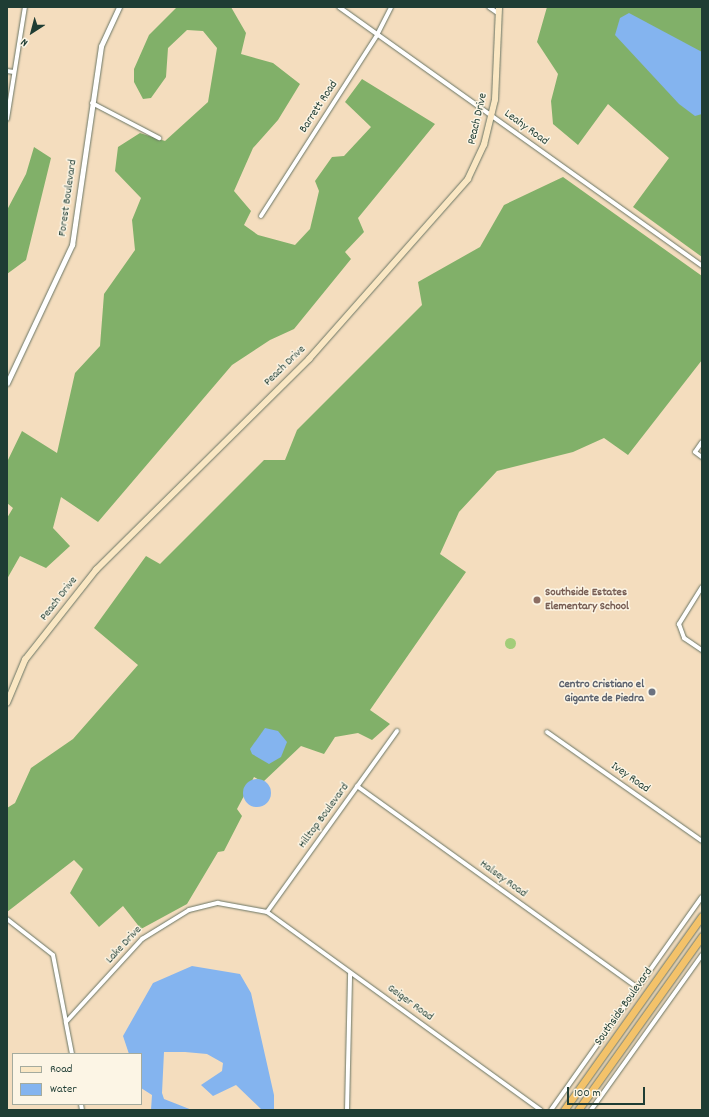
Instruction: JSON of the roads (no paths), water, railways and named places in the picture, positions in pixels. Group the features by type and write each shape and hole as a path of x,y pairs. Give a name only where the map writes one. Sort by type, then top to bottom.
{"highway":[{"name":"Southside Boulevard","path":"564,1110 702,916"},
{"name":"Southside Boulevard","path":"578,1110 702,936"}],"main road":[{"name":"Peach Drive","path":"7,703 25,660 96,570 309,359 468,179 476,166 492,116 499,7"}],"street":[{"path":"7,119 25,7"},
{"name":"Forest Boulevard","path":"7,383 72,245 101,46 119,7"},
{"name":"Leahy Road","path":"339,7 702,266"},
{"name":"Barrett Road","path":"261,216 378,35 391,7"},
{"path":"489,7 499,14"},
{"path":"7,71 14,72"},
{"path":"92,103 159,138"},
{"path":"702,442 695,452 702,457"},
{"path":"702,587 679,624 684,638 702,650"},
{"name":"Hilltop Boulevard","path":"267,912 397,731"},
{"name":"Ivey Road","path":"547,732 702,841"},
{"name":"Halsey Road","path":"357,786 638,988"},
{"path":"551,1110 702,898"},
{"name":"Lake Drive","path":"66,1022 142,939 159,925 209,903 267,912"},
{"name":"Geiger Road","path":"267,912 541,1110"},
{"path":"7,919 52,955 72,1053"},
{"path":"592,1110 702,955"},
{"path":"347,1110 350,973"}],"water":[{"path":"629,13 702,52 702,114 695,116 679,104 615,35 620,18"},
{"path":"265,728 278,731 287,742 281,757 269,764 252,754 250,749"},
{"path":"257,779 267,783 271,793 267,803 257,807 247,803 243,793 247,783"},
{"path":"192,966 240,974 251,993 274,1095 274,1110 262,1110 236,1085 213,1096 201,1085 222,1071 223,1063 207,1054 164,1052 162,1093 164,1099 192,1110 151,1110 152,1095 142,1089 142,1053 129,1053 123,1036 153,983"}],"place":[{"name":"Southside Estates Elementary School","path":"537,600"},
{"name":"Centro Cristiano el Gigante de Piedra","path":"652,692"}]}
